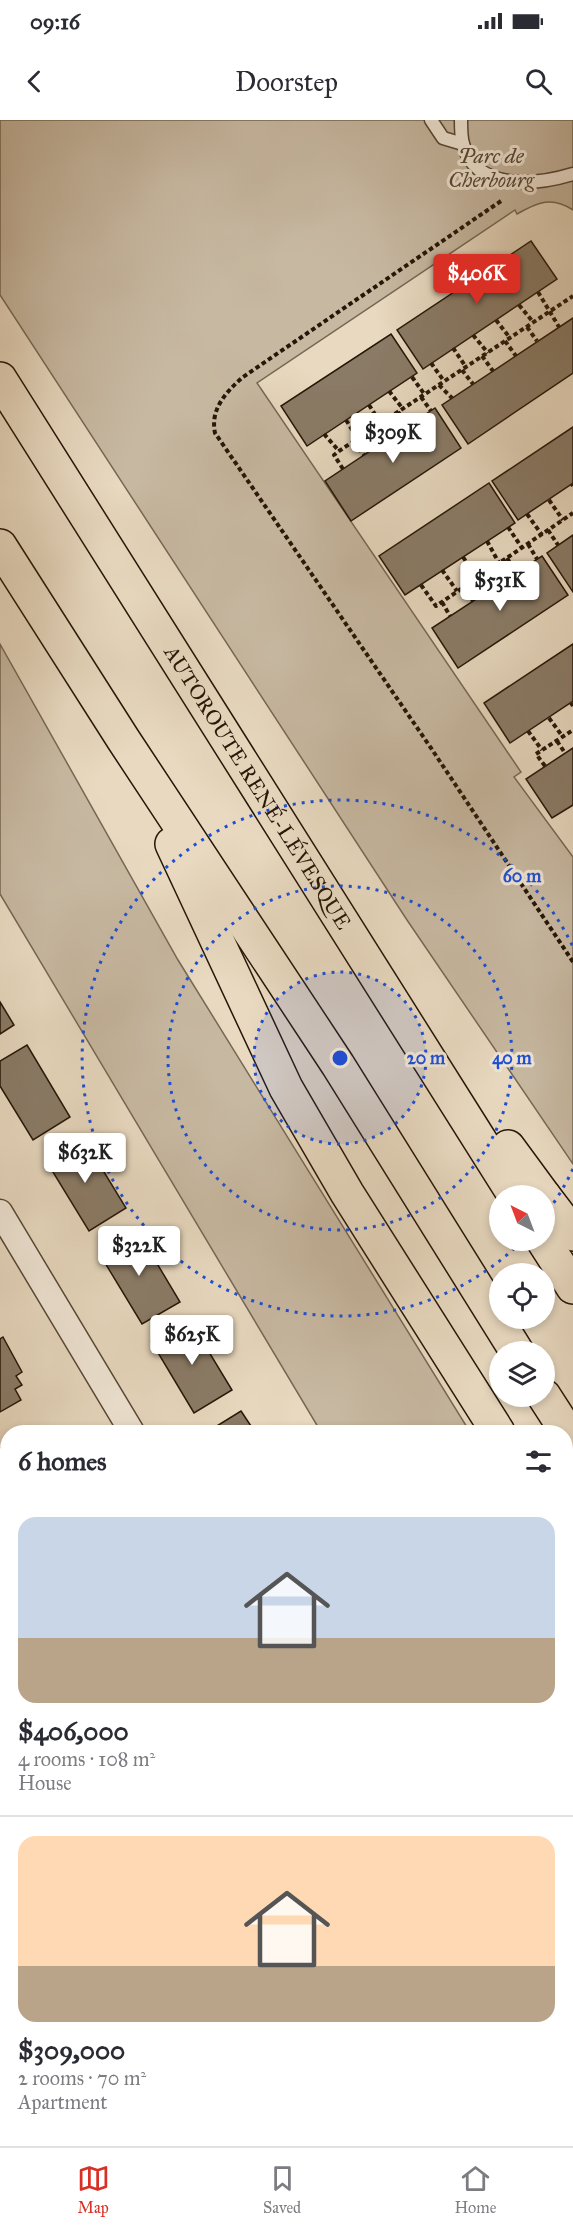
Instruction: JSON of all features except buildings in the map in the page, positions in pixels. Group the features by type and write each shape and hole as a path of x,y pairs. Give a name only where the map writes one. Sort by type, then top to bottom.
{"highway":[{"name":"AUTOROUTE RENÉ-LÉVESQUE","path":"0,380 508,1185"},
{"path":"0,546 123,739 339,1065 510,1341"},
{"path":"123,739 286,1088 346,1193 494,1425"},
{"path":"376,974 536,1185"},
{"path":"555,1210 573,1234"},
{"path":"550,1251 573,1287"},
{"path":"551,1407 563,1425"}],"street":[{"path":"0,1212 128,1425"}],"lane":[{"path":"431,120 443,138 463,144"},
{"path":"461,120 463,144 472,161 486,173 505,181 527,183 573,174"}],"path":[{"path":"527,183 243,377 227,392 213,422 215,433 431,748 573,962"},
{"path":"538,292 551,310 559,327"},
{"path":"343,469 334,455 339,451 573,296"},
{"path":"519,305 533,322"},
{"path":"496,320 516,356"},
{"path":"527,327 537,341"},
{"path":"474,335 488,353"},
{"path":"453,348 473,384"},
{"path":"482,356 493,371"},
{"path":"431,363 444,381"},
{"path":"412,377 431,411"},
{"path":"439,385 452,398"},
{"path":"389,391 408,426"},
{"path":"369,405 381,424"},
{"path":"346,420 364,455"},
{"path":"376,427 387,441"},
{"path":"324,434 339,451"},
{"path":"549,500 563,520"},
{"path":"527,514 542,535"},
{"path":"421,585 436,606 571,515 573,522"},
{"path":"508,527 522,548"},
{"path":"548,530 558,545"},
{"path":"487,541 499,563"},
{"path":"528,544 537,559"},
{"path":"463,557 477,578"},
{"path":"507,558 516,573"},
{"path":"442,570 457,591"},
{"path":"484,573 494,587"},
{"path":"462,588 473,601"},
{"path":"442,602 450,616"},
{"path":"549,717 563,737"},
{"path":"545,766 536,754 573,730"},
{"path":"528,731 542,750"},
{"path":"557,741 565,753"}],"green space":[{"name":"Parc de Cherbourg","path":"0,120 573,120 573,210 558,203 545,202 517,214 515,210 257,383 521,772 514,777 573,857 573,1164 407,920 0,295"},
{"path":"0,644 178,960 466,1425 317,1425 0,894"}]}
